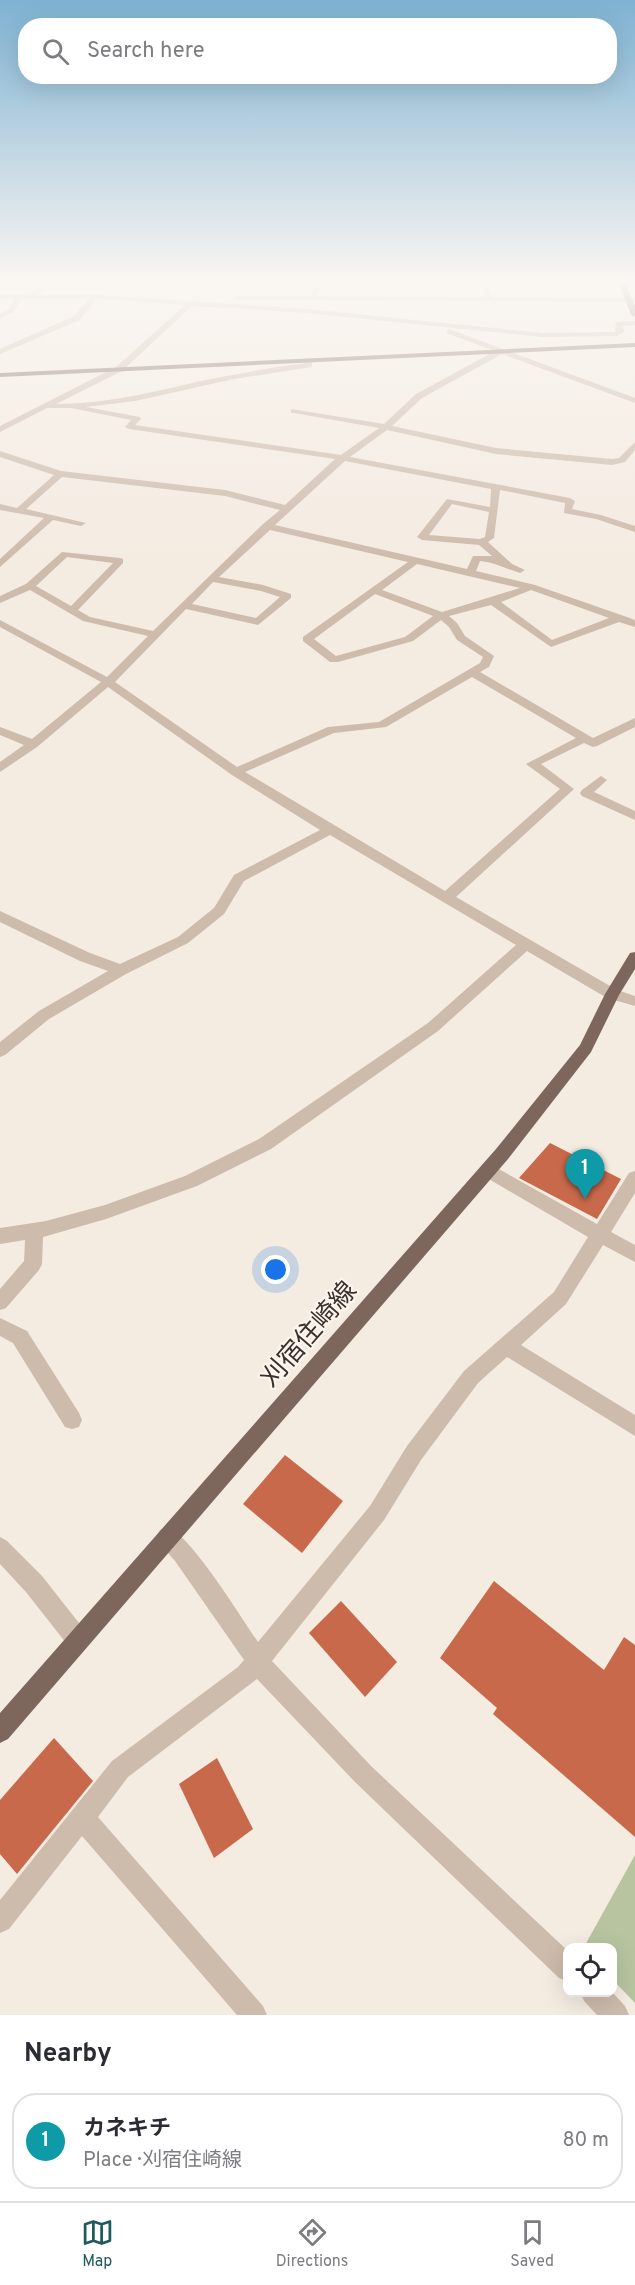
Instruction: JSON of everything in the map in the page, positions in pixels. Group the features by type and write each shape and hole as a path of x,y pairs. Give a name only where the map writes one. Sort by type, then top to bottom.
{"main road":[{"path":"0,375 19,374"},
{"name":"刈宿住崎線","path":"0,1731 488,1170 586,1048 612,994 635,957"}],"street":[{"path":"0,429 109,374"},
{"path":"75,408 177,391 254,374"},
{"path":"0,768 108,682 153,634 185,606 285,508 386,426 419,396 459,374"},
{"path":"563,374 635,401"},
{"path":"46,406 75,408 137,419 129,427 344,458 570,501 567,512 598,517 635,529"},
{"path":"294,411 386,426 430,438 496,451 612,462 622,460 635,445"},
{"path":"0,454 60,474 225,494 285,508"},
{"path":"19,511 60,474"},
{"path":"493,510 450,501 422,537 482,542 489,538 493,510 496,487"},
{"path":"0,507 81,523"},
{"path":"0,564 51,517"},
{"path":"266,526 531,587 635,624"},
{"path":"482,542 508,566 520,570"},
{"path":"0,600 30,586 65,554 120,561 72,611"},
{"path":"470,573 476,558 503,560"},
{"path":"415,561 307,639 334,660 409,639 441,615 493,601 531,587"},
{"path":"185,606 258,622 287,596 263,588 211,579"},
{"path":"30,586 87,619 153,634"},
{"path":"236,772 332,730 382,725 485,665 489,657 461,638 453,625 441,615 376,591"},
{"path":"493,601 551,644 620,618"},
{"path":"0,623 108,682 236,772 330,830 612,994 635,1001"},
{"path":"472,672 593,743 635,722"},
{"path":"0,731 33,744"},
{"path":"446,898 568,789 532,764 583,739"},
{"path":"601,780 586,793 635,816"},
{"path":"0,1051 44,1015 121,970 183,940 219,911 239,878 330,830"},
{"path":"0,916 85,957 121,970"},
{"path":"0,1236 34,1231 106,1212 191,1181 265,1144 434,1028 525,945"},
{"path":"488,1170 635,1254"},
{"path":"0,1920 120,1769 246,1675 258,1661 377,1513 414,1453 471,1377 561,1298 635,1178"},
{"path":"0,1302 33,1264 34,1231"},
{"path":"0,1326 20,1337 72,1420"},
{"path":"507,1347 635,1426"},
{"path":"167,1537 183,1553 258,1661 363,1774 563,1965"},
{"path":"0,1548 34,1584 78,1640"},
{"path":"81,1816 254,2015"},
{"path":"597,1997 616,2015"}],"green space":[{"path":"635,1855 635,2003 617,1984 617,1943 586,1943"}],"building":[{"path":"550,1143 621,1179 597,1219 519,1178"},
{"path":"285,1455 343,1501 302,1553 243,1504"},
{"path":"494,1581 604,1670 624,1637 635,1645 635,1837 493,1714 497,1708 440,1658"},
{"path":"341,1601 397,1662 365,1697 309,1633"},
{"path":"54,1738 93,1781 17,1874 0,1854 0,1800"},
{"path":"217,1758 253,1829 214,1858 179,1784"}],"place":[{"name":"カネキチ","path":"585,1199"}]}
